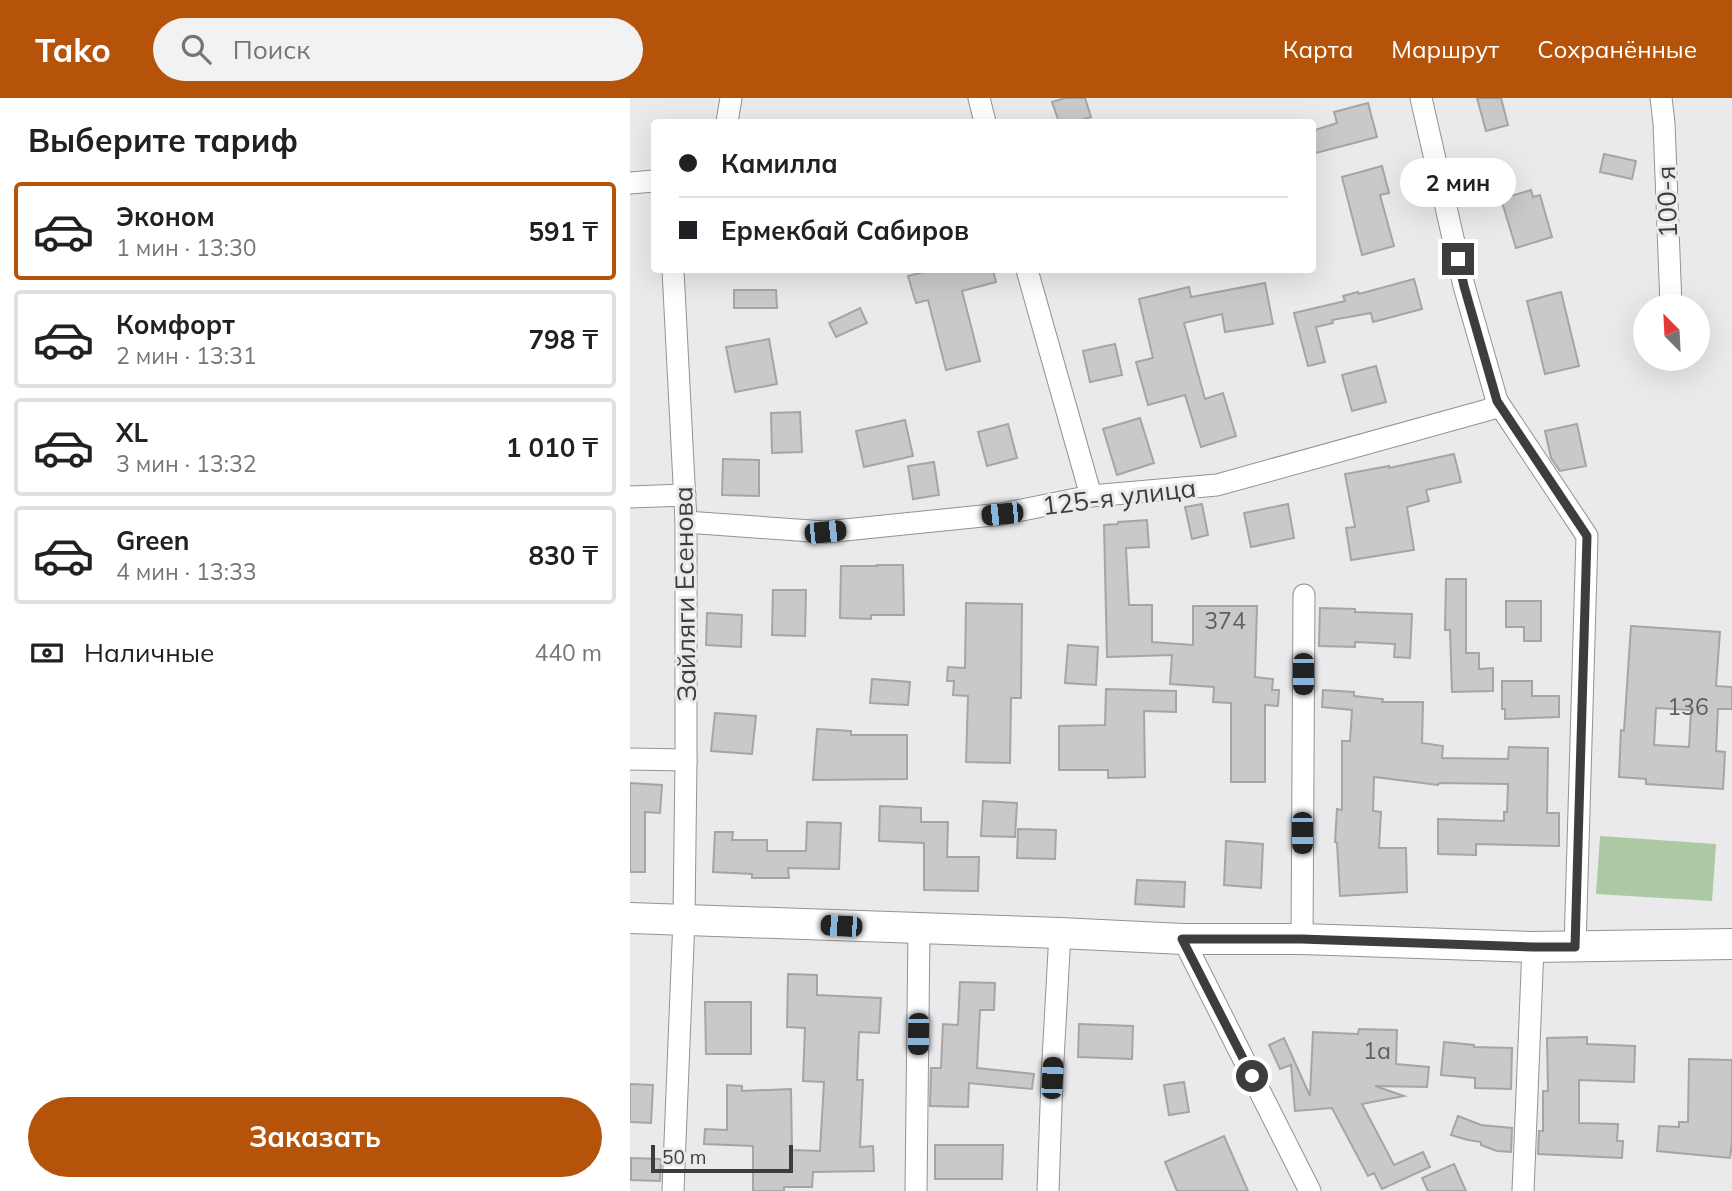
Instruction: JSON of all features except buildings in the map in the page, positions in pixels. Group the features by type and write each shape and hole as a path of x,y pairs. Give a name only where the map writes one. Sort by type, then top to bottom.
{"street":[{"path":"728,119 731,98"},
{"path":"979,98 984,119"},
{"path":"1421,98 1464,286 1497,401 1587,536 1575,947"},
{"name":"100-я","path":"1661,98 1671,294"},
{"path":"630,183 651,181"},
{"name":"Зайляги Есенова","path":"673,273 686,522 686,760 684,919 673,1191"},
{"path":"1028,273 1091,496"},
{"name":"125-я улица","path":"686,522 825,532 1002,514 1091,496 1217,485 1491,409 1497,401"},
{"path":"630,497 685,495"},
{"path":"1301,939 1304,595"},
{"path":"630,759 686,760"},
{"path":"630,918 1182,939 1301,939 1533,947 1732,944"},
{"path":"916,1191 919,929"},
{"path":"1048,1191 1060,933"},
{"path":"1182,939 1310,1191"},
{"path":"1523,1191 1533,947"}],"green space":[{"path":"1600,836 1716,844 1712,901 1596,894"}],"route":[{"path":"1252,1076 1182,939 1301,939 1575,947 1587,536 1497,401 1458,259"}]}
